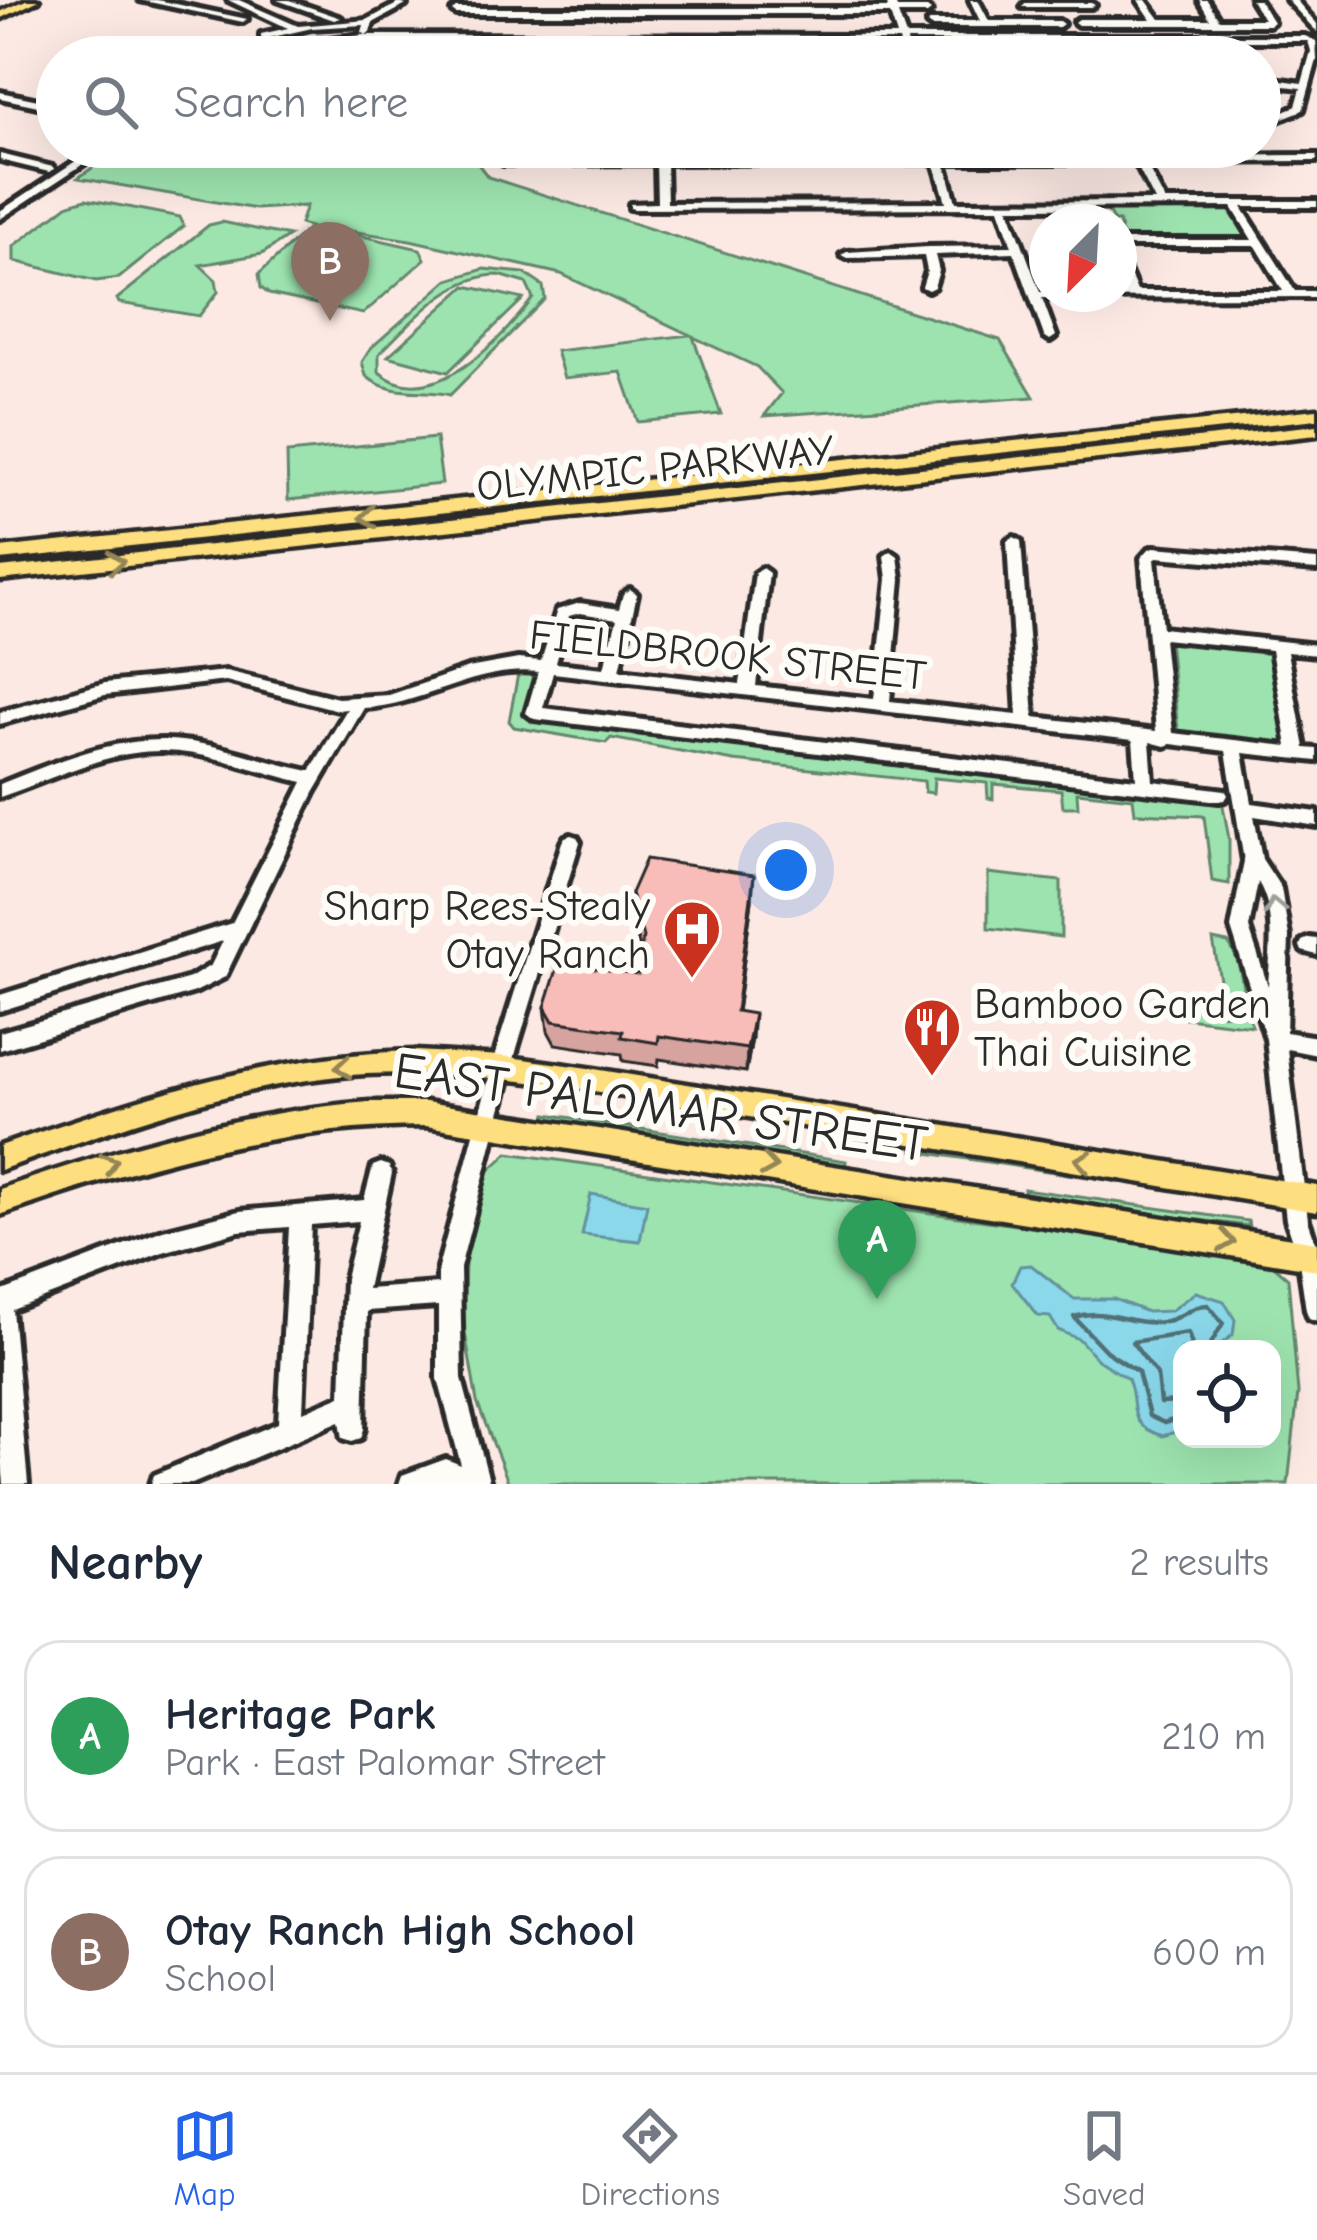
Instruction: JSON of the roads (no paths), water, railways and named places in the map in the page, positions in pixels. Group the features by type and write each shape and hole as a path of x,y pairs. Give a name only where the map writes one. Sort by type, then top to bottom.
{"main road":[{"path":"0,12 17,0"},
{"path":"0,12 34,0"},
{"name":"OLYMPIC PARKWAY","path":"0,574 1317,414"},
{"name":"OLYMPIC PARKWAY","path":"0,554 486,513 1317,430"},
{"name":"EAST PALOMAR STREET","path":"0,1157 142,1108 301,1071 414,1062 502,1070 1305,1197"},
{"name":"EAST PALOMAR STREET","path":"0,1202 169,1144 358,1112 488,1121 1313,1255"}],"street":[{"path":"144,0 237,21 260,36"},
{"path":"232,0 296,28"},
{"path":"247,5 259,0"},
{"path":"281,0 349,22"},
{"path":"265,36 296,28 370,22 402,5 386,0"},
{"path":"502,12 507,0"},
{"path":"974,0 986,24"},
{"path":"1142,0 1156,22"},
{"path":"1203,0 1216,22"},
{"path":"1078,22 1269,22 1255,0"},
{"path":"1281,116 1300,108 1311,83 1312,37 1291,0"},
{"path":"1034,24 1024,3 1090,2 1101,22"},
{"path":"1057,3 1074,36"},
{"path":"660,5 660,36"},
{"path":"892,5 901,36"},
{"path":"456,11 925,5 932,28 1058,24"},
{"path":"237,21 268,12"},
{"path":"365,36 370,22"},
{"path":"1192,22 1201,36 1279,36"},
{"path":"1281,36 1312,37"},
{"path":"1281,81 1311,83"},
{"path":"0,99 36,106"},
{"path":"1,158 36,166"},
{"path":"1281,159 1317,158"},
{"path":"45,168 49,169"},
{"path":"0,216 72,168"},
{"path":"662,168 662,206"},
{"path":"942,168 952,205"},
{"path":"1143,168 1162,205"},
{"path":"0,197 21,202"},
{"path":"1235,204 1291,294"},
{"path":"1137,205 1317,204"},
{"path":"1004,205 1029,275"},
{"path":"634,206 1029,205"},
{"path":"1137,243 1259,243"},
{"path":"848,255 1018,249"},
{"path":"928,250 933,271 928,287"},
{"path":"1137,294 1317,295"},
{"path":"1043,312 1050,336"},
{"path":"1014,541 1026,723"},
{"path":"1165,740 1148,559 1154,552 1317,566"},
{"path":"881,706 894,579 891,556"},
{"path":"747,690 763,573"},
{"path":"611,674 630,594"},
{"path":"626,615 580,608 562,613 533,707 540,716 1219,795"},
{"path":"1158,633 1317,650"},
{"path":"1278,645 1308,754"},
{"name":"FIELDBROOK STREET","path":"0,718 105,688 226,676 338,704 358,704 421,693 468,673 518,664 1308,754"},
{"path":"0,1040 195,984 218,970 314,778 358,704"},
{"path":"1141,737 1145,786"},
{"path":"0,790 70,764 139,747 184,746 314,778"},
{"path":"1234,748 1253,861 1240,928 1276,1040 1305,1197 1317,1310"},
{"path":"1244,808 1317,819"},
{"path":"467,1479 450,1379 447,1294 453,1243 571,842"},
{"path":"1253,861 1272,888 1280,936 1276,1040"},
{"path":"0,1003 241,928"},
{"path":"1276,1040 1317,1046"},
{"path":"165,1484 290,1427 352,1416 356,1278 381,1173"},
{"path":"16,1484 0,1304 163,1241 239,1221 373,1209"},
{"path":"290,1427 300,1216"},
{"path":"355,1301 447,1294"},
{"path":"411,1484 446,1471 467,1479"}],"water":[{"path":"591,1194 647,1204 640,1241 582,1235"},
{"path":"1031,1265 1074,1299 1114,1299 1147,1312 1170,1311 1196,1292 1224,1301 1235,1320 1233,1335 1226,1340 1173,1340 1173,1433 1163,1436 1142,1425 1128,1379 1098,1360 1079,1339 1058,1330 1050,1317 1038,1316 1012,1283 1020,1266"}],"place":[{"name":"Otay Ranch High School","path":"330,321"},
{"name":"Sharp Rees-Stealy Otay Ranch","path":"692,980"},
{"name":"Bamboo Garden Thai Cuisine","path":"932,1078"},
{"name":"Heritage Park","path":"877,1299"}]}
